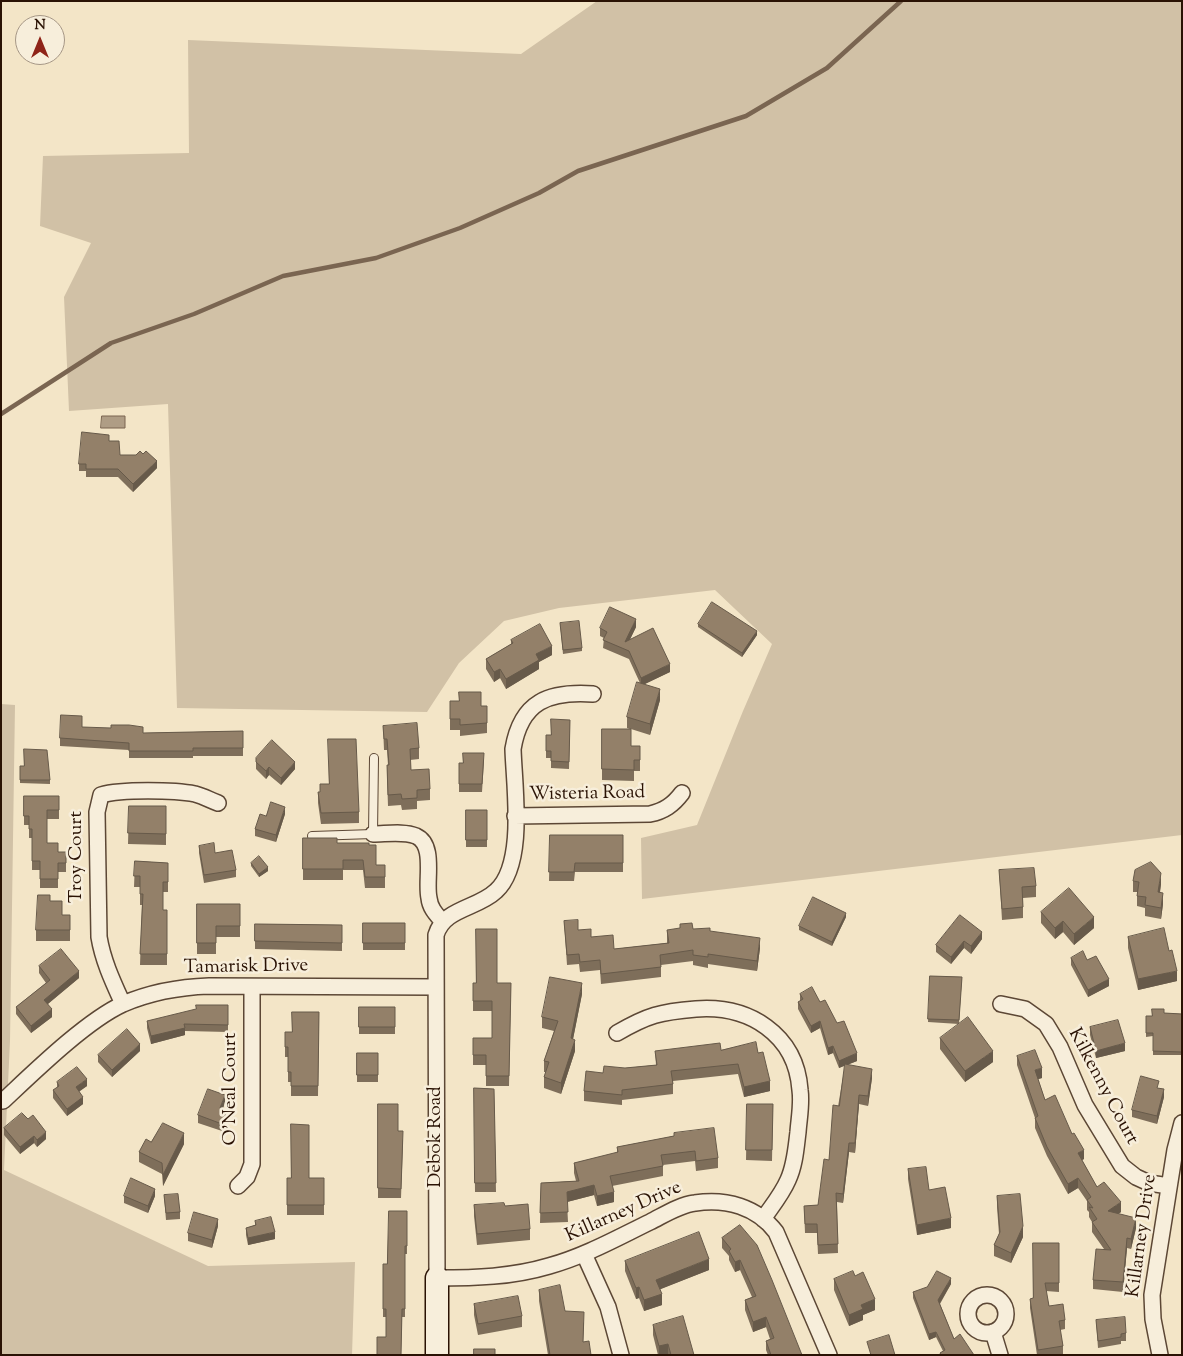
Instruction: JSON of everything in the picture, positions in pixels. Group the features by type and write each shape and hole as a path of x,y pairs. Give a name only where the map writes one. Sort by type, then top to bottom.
{"street":[{"path":"373,834 408,834 417,836 423,842 427,850 428,897 431,908 442,921 496,892 510,870 514,853 513,749 515,736 524,718 539,701 567,692 593,694"},
{"name":"Troy Court","path":"123,1004 108,969 99,937 97,812 101,795 123,791 173,792 195,794 218,803"},
{"name":"Wisteria Road","path":"514,816 650,814 663,811 675,803 682,793"},
{"name":"Debok Road","path":"437,1355 436,935 442,921"},
{"name":"Tamarisk Drive","path":"3,1101 104,1014 123,1004 156,993 185,987 436,987"},
{"name":"O'Neal Court","path":"238,1186 247,1177 252,1164 252,987"},
{"name":"Kilkenny Court","path":"1001,1004 1024,1009 1046,1024 1060,1048 1086,1105 1122,1166 1136,1177 1149,1183 1169,1186"},
{"path":"617,1034 644,1018 670,1011 709,1008 733,1010 751,1016 778,1037 795,1066 800,1089 800,1111 795,1157 788,1179 763,1219"},
{"name":"Killarney Drive","path":"1160,1355 1152,1296 1169,1186 1182,1123"},
{"name":"Killarney Drive","path":"437,1278 479,1278 515,1274 551,1266 584,1254 682,1206 713,1201 730,1203 747,1207 771,1225 781,1241 829,1355"},
{"path":"584,1254 608,1307 621,1355"},
{"path":"993,1332 1000,1355"}],"lane":[{"path":"312,836 373,834 374,758"}],"shaded area":[{"path":"597,1 1182,1 1182,835 642,899 641,838 697,825 772,644 715,590 559,608 504,621 459,663 427,712 177,708 168,404 69,411 64,297 91,243 40,226 43,156 189,153 188,40 521,54"},
{"path":"102,416 125,416 125,428 101,428"},
{"path":"1,704 15,705 10,1041 4,1170 208,1266 355,1262 352,1355 1,1355"}],"building":[{"path":"82,432 109,435 109,441 119,441 120,455 136,455 140,451 143,454 146,451 157,461 133,484 118,469 86,469 86,464 79,464"},
{"path":"712,602 757,631 742,653 698,624"},
{"path":"610,607 636,619 625,642 653,628 670,664 641,678 629,651 603,640 607,632 600,628"},
{"path":"579,621 582,648 563,650 560,623"},
{"path":"540,624 552,646 536,654 539,660 506,679 500,669 494,672 486,659 513,643 511,640"},
{"path":"637,682 660,689 650,724 627,717"},
{"path":"459,692 481,692 481,706 487,706 487,723 460,725 460,719 450,719 450,701 459,701"},
{"path":"61,715 82,716 82,727 111,728 111,725 129,725 143,727 143,733 243,731 243,748 193,748 193,751 129,751 129,743 60,738"},
{"path":"551,719 570,720 569,762 551,761 551,751 546,751 546,735 551,735"},
{"path":"417,723 419,748 410,749 411,770 429,769 430,789 417,790 417,798 402,799 401,794 388,795 387,765 389,765 387,739 384,739 383,726"},
{"path":"602,729 631,729 631,746 640,746 640,760 634,760 634,770 602,769"},
{"path":"328,739 356,739 359,812 321,813 318,792 320,792 320,784 329,784"},
{"path":"272,740 295,762 281,778 269,767 266,771 256,762 256,758"},
{"path":"24,749 47,750 50,780 20,780 20,766 24,766"},
{"path":"463,753 484,753 482,784 459,784 459,763 463,763"},
{"path":"24,796 59,796 59,810 47,810 47,843 58,843 58,852 66,852 66,863 58,863 58,879 40,879 40,861 32,861 32,829 29,829 29,816 24,816"},
{"path":"271,802 285,807 276,835 255,829 260,814 266,816"},
{"path":"129,806 166,806 166,834 128,833"},
{"path":"466,810 487,810 487,840 466,840"},
{"path":"550,835 623,835 623,863 575,863 574,872 549,872"},
{"path":"303,838 337,838 337,843 369,843 369,845 376,845 376,865 385,865 385,877 365,877 363,860 343,860 343,869 303,869"},
{"path":"214,843 215,853 232,850 236,870 204,875 199,846"},
{"path":"259,856 268,867 259,874 251,863"},
{"path":"135,861 168,863 168,882 163,882 163,910 167,910 167,954 140,954 143,894 140,894 140,876 134,876"},
{"path":"1151,862 1161,873 1158,892 1163,893 1161,908 1145,905 1146,897 1137,896 1139,882 1133,881 1135,870"},
{"path":"1034,868 1036,886 1022,887 1023,907 1002,909 999,870"},
{"path":"1069,888 1094,917 1074,934 1063,921 1055,928 1041,912"},
{"path":"38,895 50,895 50,901 62,901 62,915 70,915 70,930 36,930"},
{"path":"813,897 846,913 832,942 799,926"},
{"path":"197,904 240,904 240,926 216,926 216,943 197,943"},
{"path":"960,915 982,932 971,946 964,941 951,957 936,945"},
{"path":"578,920 578,930 591,929 591,937 613,935 614,949 669,943 667,930 680,928 680,924 692,923 693,929 710,928 710,931 760,938 757,961 708,954 708,957 693,955 693,950 660,955 661,967 601,974 600,960 580,962 579,954 567,955 564,921"},
{"path":"363,923 405,923 405,943 363,943"},
{"path":"255,924 342,925 342,943 255,941"},
{"path":"1164,928 1169,951 1172,950 1177,971 1138,979 1128,937"},
{"path":"476,929 497,929 497,983 511,983 509,1076 486,1076 486,1055 473,1055 473,1038 492,1038 492,1001 473,1001 473,983 476,983"},
{"path":"61,949 79,971 44,1000 52,1009 31,1026 16,1007 50,980 39,966"},
{"path":"1083,951 1087,960 1096,956 1109,979 1088,990 1071,958"},
{"path":"930,976 962,977 959,1020 928,1019"},
{"path":"550,977 582,983 571,1038 575,1040 561,1083 544,1077 549,1062 544,1061 558,1021 542,1017"},
{"path":"812,987 820,1002 825,1000 837,1023 844,1021 857,1053 839,1061 833,1046 828,1048 820,1021 811,1026 798,1002 803,999 800,994"},
{"path":"196,1005 228,1005 228,1025 184,1024 185,1028 151,1036 147,1021 196,1009"},
{"path":"359,1007 395,1007 395,1027 359,1027"},
{"path":"1152,1009 1164,1009 1164,1013 1182,1014 1182,1052 1153,1051 1153,1033 1146,1033 1146,1016 1152,1016"},
{"path":"292,1012 319,1012 318,1086 291,1086 291,1072 288,1072 288,1047 285,1047 285,1032 292,1032"},
{"path":"968,1017 993,1051 965,1071 940,1038"},
{"path":"1118,1020 1125,1043 1096,1051 1090,1027"},
{"path":"127,1029 140,1044 112,1070 98,1055"},
{"path":"756,1042 758,1053 763,1052 770,1081 744,1087 738,1064 671,1071 673,1084 622,1090 622,1095 584,1091 586,1071 603,1073 604,1066 625,1068 657,1065 655,1051 720,1043 721,1050"},
{"path":"1035,1050 1042,1068 1035,1070 1045,1100 1055,1095 1072,1134 1074,1133 1084,1150 1078,1153 1097,1187 1104,1182 1121,1202 1108,1211 1136,1218 1131,1239 1127,1238 1123,1282 1093,1280 1096,1249 1111,1250 1092,1222 1097,1219 1089,1207 1093,1208 1087,1200 1091,1197 1078,1178 1068,1184 1047,1147 1035,1118 1038,1116 1017,1056"},
{"path":"357,1053 378,1053 378,1075 357,1075"},
{"path":"845,1064 872,1069 868,1096 859,1095 855,1143 849,1143 843,1194 836,1193 838,1244 818,1245 817,1224 805,1224 804,1206 818,1205 824,1159 829,1160 833,1105 839,1106"},
{"path":"77,1067 87,1079 76,1087 83,1097 67,1109 53,1090 59,1086 57,1082"},
{"path":"1141,1076 1159,1081 1157,1088 1164,1089 1157,1116 1132,1110"},
{"path":"474,1088 494,1089 496,1183 475,1183"},
{"path":"208,1089 225,1095 220,1108 227,1111 222,1124 198,1115"},
{"path":"378,1104 398,1104 398,1131 403,1131 401,1189 378,1188"},
{"path":"747,1104 773,1104 772,1150 746,1150"},
{"path":"22,1113 28,1119 33,1115 46,1132 37,1140 34,1136 20,1147 4,1128"},
{"path":"163,1123 184,1133 163,1175 162,1163 139,1152 146,1139 151,1142"},
{"path":"291,1124 309,1125 309,1178 324,1178 324,1205 287,1205 287,1178 291,1178"},
{"path":"714,1128 718,1158 696,1161 695,1151 661,1155 663,1166 610,1176 614,1192 597,1196 594,1185 567,1192 568,1212 540,1213 541,1183 579,1181 574,1163 618,1152 617,1147 674,1136 674,1133"},
{"path":"926,1167 929,1190 945,1187 951,1218 917,1225 908,1169"},
{"path":"131,1178 155,1189 148,1206 124,1196"},
{"path":"178,1194 180,1212 166,1213 164,1195"},
{"path":"1020,1194 1023,1226 1011,1253 994,1245 1000,1232 997,1196"},
{"path":"504,1203 505,1206 528,1204 530,1229 477,1234 474,1205"},
{"path":"389,1211 407,1211 405,1309 402,1309 401,1355 377,1355 377,1337 386,1337 386,1309 383,1309 383,1264 387,1264"},
{"path":"194,1212 218,1219 212,1240 188,1233"},
{"path":"271,1217 275,1232 248,1238 246,1228 256,1225 255,1221"},
{"path":"740,1225 757,1245 802,1355 771,1355 766,1341 774,1338 766,1317 753,1322 745,1300 756,1296 740,1260 735,1262 729,1251 731,1249 722,1238"},
{"path":"699,1232 709,1259 656,1280 662,1294 644,1300 639,1287 636,1288 625,1261"},
{"path":"1033,1243 1059,1243 1059,1283 1045,1283 1049,1306 1063,1304 1065,1320 1059,1321 1063,1346 1038,1350 1030,1299 1033,1298"},
{"path":"853,1271 855,1276 863,1272 875,1299 861,1305 863,1309 849,1315 834,1279"},
{"path":"937,1271 951,1278 938,1300 954,1339 960,1334 974,1355 941,1355 940,1353 945,1350 936,1332 929,1334 913,1292 927,1287"},
{"path":"560,1285 565,1311 584,1312 583,1342 589,1341 591,1355 550,1355 539,1290"},
{"path":"518,1296 522,1316 478,1324 474,1304"},
{"path":"683,1316 694,1355 671,1355 668,1344 659,1346 653,1325"},
{"path":"1125,1317 1126,1333 1121,1334 1121,1337 1098,1341 1096,1320"},
{"path":"889,1335 895,1355 871,1355 867,1342"},
{"path":"474,1349 495,1349 495,1355 474,1355"}],"waterway":[{"path":"1,414 111,343 194,314 283,276 376,258 460,228 539,193 578,171 746,116 827,68 901,1"}]}
